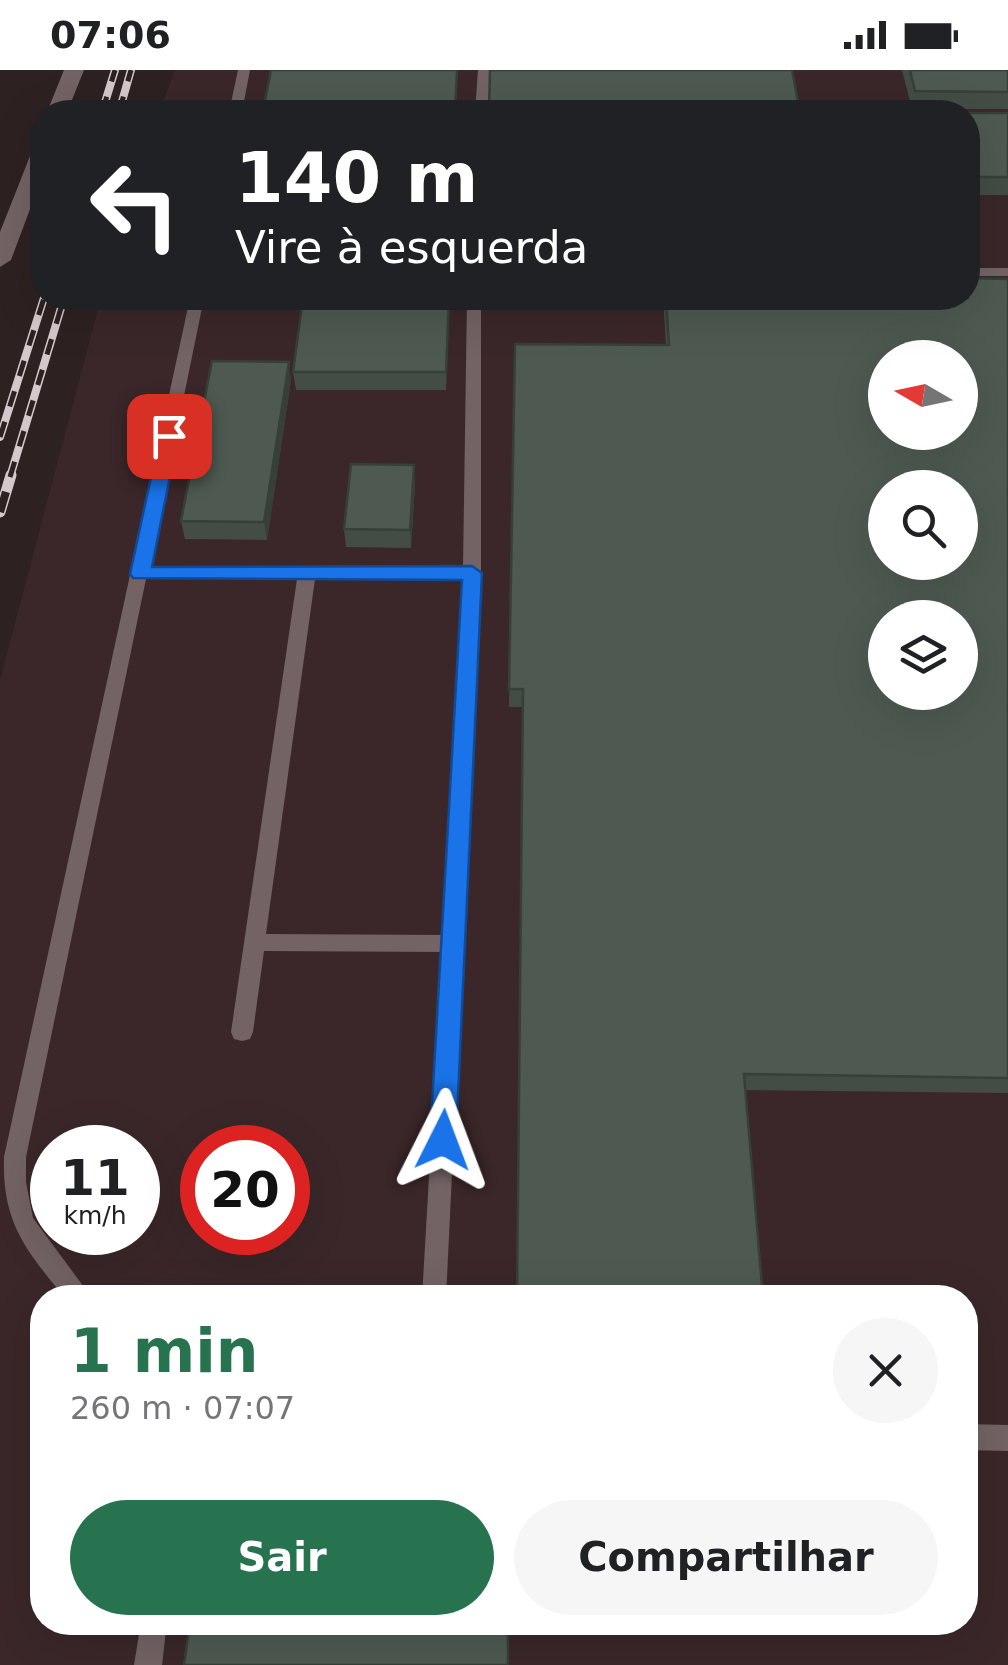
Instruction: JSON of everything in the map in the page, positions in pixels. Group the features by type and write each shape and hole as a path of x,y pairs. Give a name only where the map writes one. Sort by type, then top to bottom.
{"street":[{"path":"63,100 74,70"},
{"path":"0,260 30,182"}],"lane":[{"path":"238,100 244,70"},
{"path":"483,100 484,70"},
{"path":"980,272 1008,272"},
{"path":"70,1285 23,1227 12,1195 16,1157 195,310"},
{"path":"435,1285 472,573 474,310"},
{"path":"242,1032 307,573"},
{"path":"140,574 472,573"},
{"path":"255,942 453,944"},
{"path":"978,1437 1008,1438"},
{"path":"148,1665 152,1635"}],"shaded area":[{"path":"175,70 1008,70 1008,1665 0,1665 0,680 98,310 980,310 980,100 164,100"}],"building":[{"path":"271,70 457,70 456,100 265,100"},
{"path":"490,70 792,70 798,100 489,100"},
{"path":"910,70 1008,70 1008,92 915,91"},
{"path":"980,113 1008,113 1008,177 980,177"},
{"path":"980,278 1008,279 1008,1078 744,1074 762,1285 517,1285 523,689 509,689 515,344 669,345 667,310 980,310"},
{"path":"301,310 449,310 446,372 293,372"},
{"path":"212,361 289,362 264,522 181,521"},
{"path":"351,464 414,465 410,530 344,529"},
{"path":"188,1635 508,1635 508,1665 184,1665"}],"railway":[{"path":"106,100 115,70"},
{"path":"122,100 131,70"},
{"path":"0,437 40,310"},
{"path":"10,477 60,310"},
{"path":"0,512 11,475"}],"route":[{"path":"169,436 140,574 472,573 443,1140"}]}
